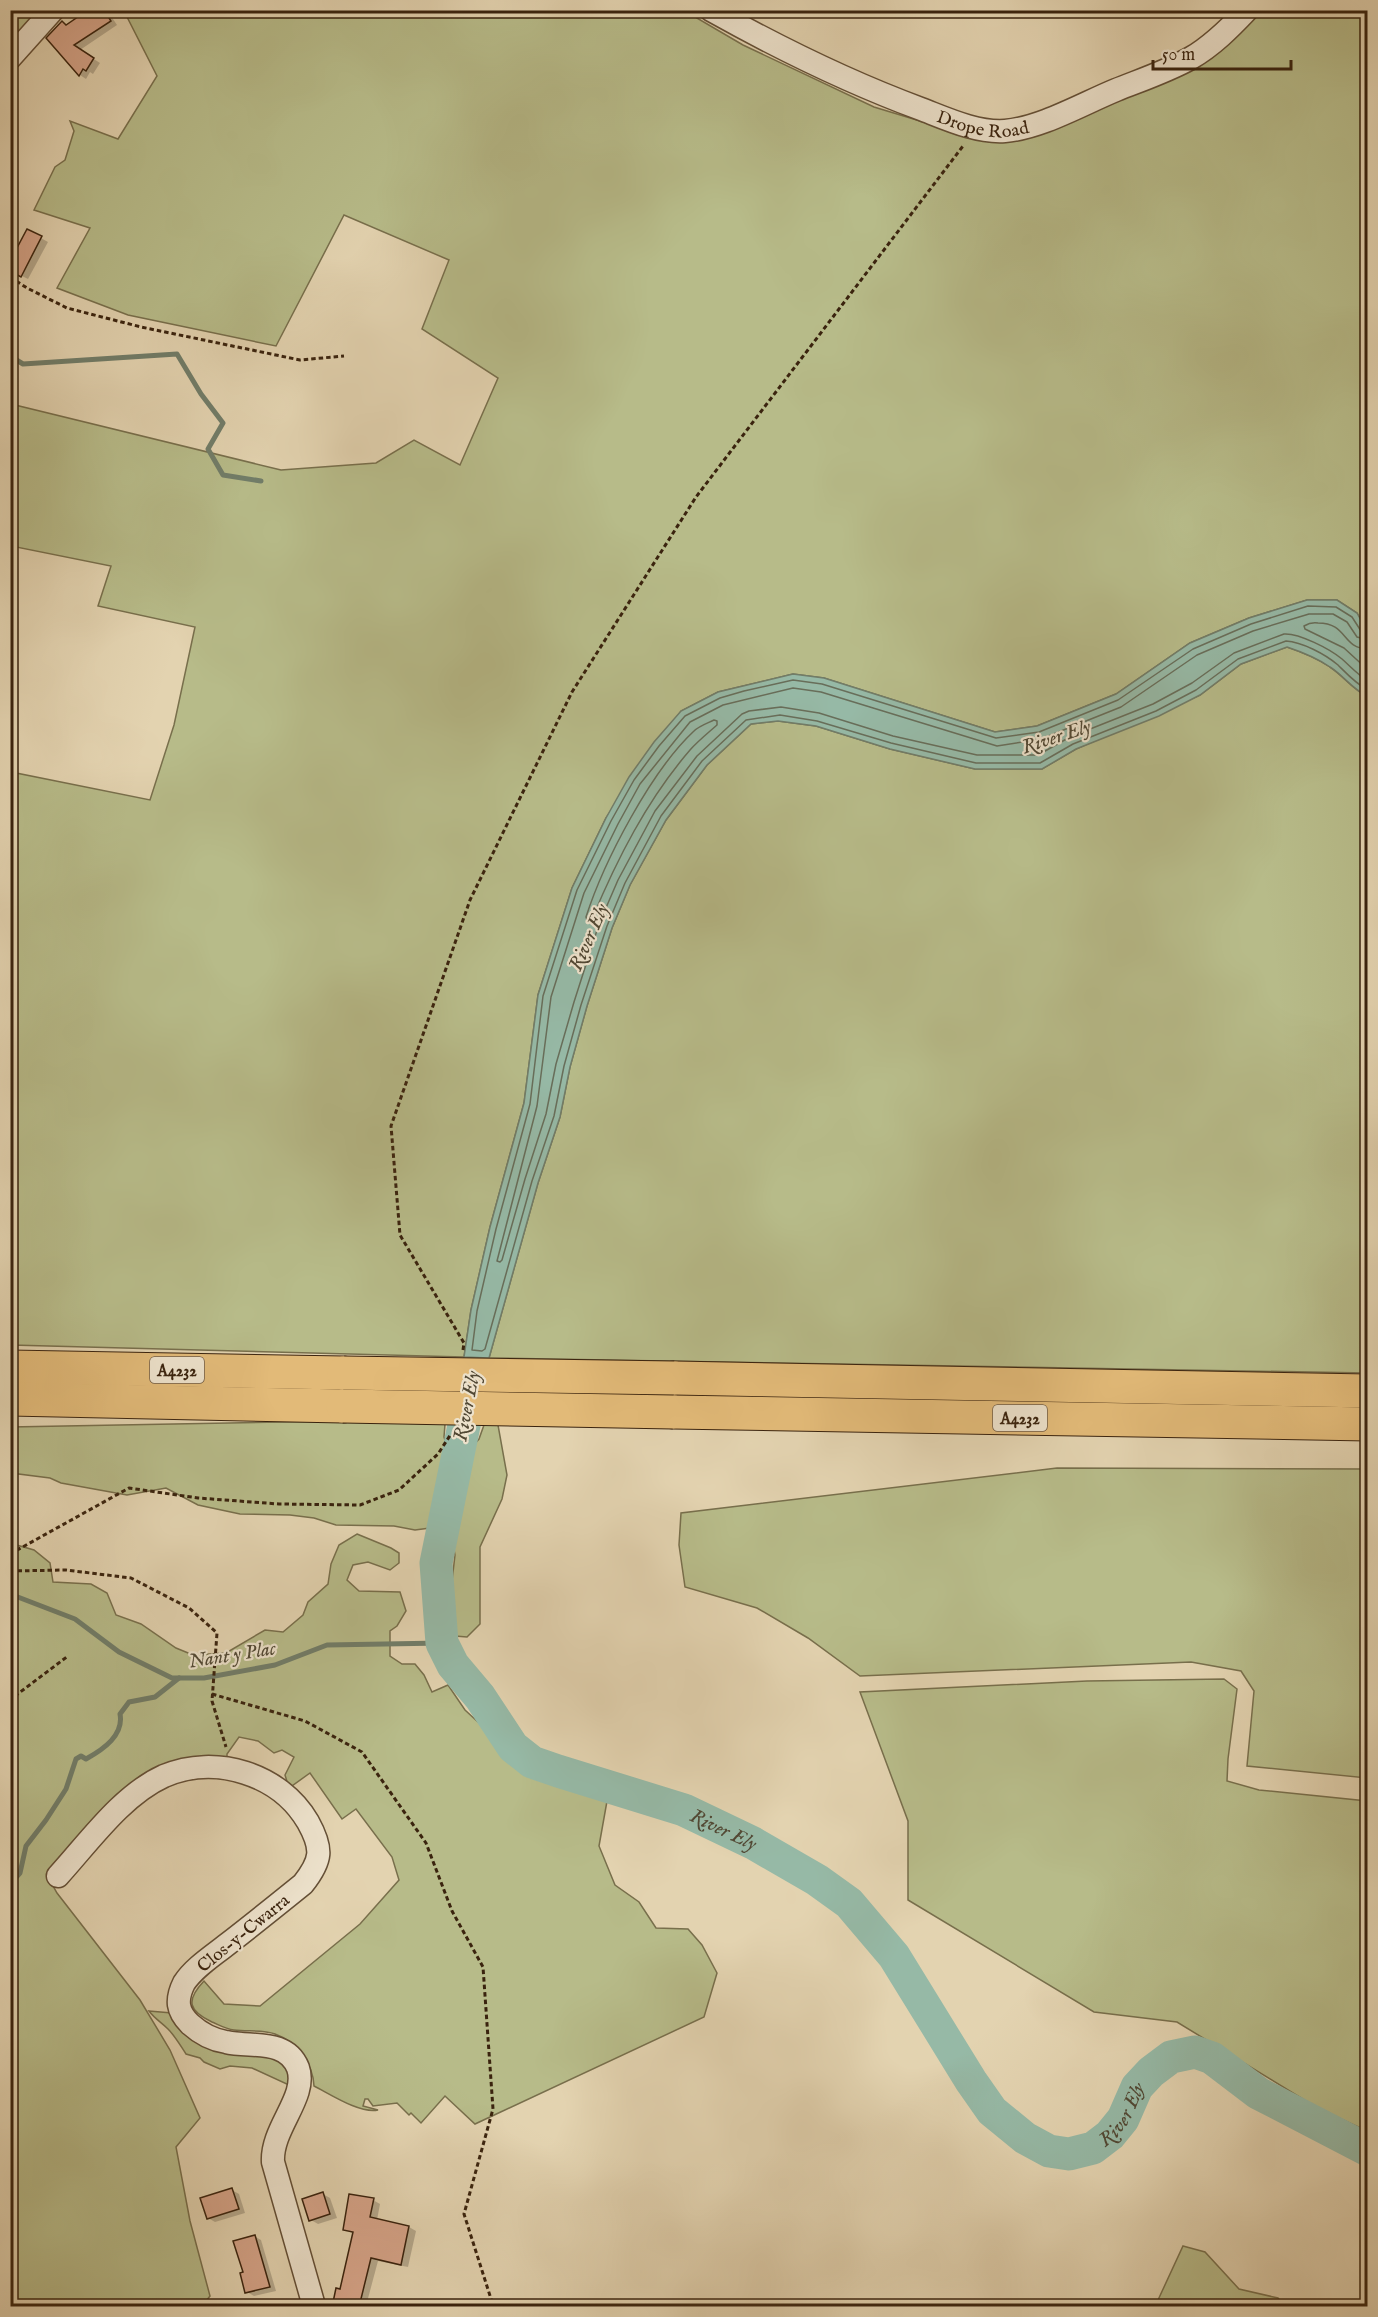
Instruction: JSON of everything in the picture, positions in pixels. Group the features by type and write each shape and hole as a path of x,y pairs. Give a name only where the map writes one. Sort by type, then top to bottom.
{"highway":[{"name":"A4232","path":"10,1367 1368,1390"},
{"name":"A4232","path":"10,1399 1368,1424"}],"street":[{"path":"10,58 53,10"},
{"name":"Drope Road","path":"711,10 782,49 878,93 955,122 991,131 1032,126 1167,69 1192,57 1227,31 1247,10"},
{"name":"Clos-y-Cwarra","path":"58,1876 127,1800 165,1776 191,1768 233,1770 255,1775 272,1783 286,1794 304,1816 319,1846 318,1860 311,1874 303,1884 200,1966 185,1982 180,1994 179,2005 188,2023 212,2038 227,2043 268,2045 281,2049 294,2061 301,2080 297,2096 274,2144 273,2163 315,2307"}],"path":[{"path":"462,1354 464,1343 400,1235 391,1126 470,900 572,692 696,497 977,127"},
{"path":"10,277 67,308 141,327 300,360 344,356"},
{"path":"10,1554 129,1488 198,1498 279,1504 360,1505 399,1490 438,1454 451,1433"},
{"path":"10,1571 66,1570 130,1578 189,1608 216,1633 212,1701 226,1749"},
{"path":"10,1702 68,1656"},
{"path":"212,1694 305,1721 362,1752 426,1843 452,1911 483,1967 493,2109 464,2214 492,2302 503,2307"}],"shaded area":[{"path":"11,11 42,11 11,42"},
{"path":"124,11 685,11 743,45 874,107 989,142 1232,37 1259,11 1367,11 1367,631 1357,613 1337,600 1307,600 1249,618 1190,643 1116,694 1037,726 995,732 824,678 793,674 718,692 681,711 606,818 572,888 538,995 524,1103 490,1227 471,1310 464,1357 11,1345 11,772 150,800 174,725 195,627 98,606 111,566 11,546 11,404 281,470 376,463 414,440 460,465 498,378 422,329 449,260 344,215 276,346 128,315 57,288 90,228 34,210 55,167 65,160 74,131 70,121 118,139 157,76"},
{"path":"1287,647 1325,664 1367,696 1367,1373 489,1358 538,1183 560,1117 570,1067 587,1006 612,928 630,885 666,820 707,765 751,724 778,721 816,726 890,749 975,769 1042,769 1076,749 1200,695 1241,664"},
{"path":"333,1421 445,1424 444,1437 451,1461 445,1498 430,1528 415,1530 394,1526 336,1525 314,1518 290,1515 240,1514 198,1505 166,1488 127,1495 61,1483 50,1478 11,1473 10,1427"},
{"path":"484,1425 498,1425 507,1475 502,1499 480,1547 480,1624 467,1637 455,1636 447,1624 455,1555 452,1539 469,1450 479,1439"},
{"path":"1057,1468 1367,1469 1367,1778 1247,1766 1254,1691 1241,1671 1191,1662 860,1676 808,1638 757,1608 685,1587 679,1545 681,1513"},
{"path":"357,1534 399,1553 399,1563 390,1570 368,1562 353,1565 347,1580 359,1591 400,1592 406,1611 397,1626 390,1631 390,1656 402,1664 415,1664 424,1675 432,1692 448,1685 465,1710 492,1735 503,1755 514,1762 517,1758 609,1790 599,1846 615,1885 639,1902 656,1928 688,1929 702,1945 717,1973 704,2017 475,2124 445,2096 421,2123 397,2103 373,2106 368,2099 365,2099 363,2106 378,2110 363,2109 314,2086 311,2069 302,2054 290,2042 270,2032 239,2031 223,2027 204,2018 192,2005 194,1994 204,1981 224,2004 260,2006 360,1924 399,1880 392,1857 356,1809 342,1819 310,1773 289,1788 285,1775 294,1757 282,1750 274,1753 258,1741 239,1737 227,1754 227,1758 263,1768 188,1761 47,1875 57,1893 140,2000 170,2050 200,2118 176,2147 190,2221 210,2296 202,2306 11,2306 10,1552 13,1544 34,1550 50,1563 53,1582 91,1584 107,1593 116,1615 141,1624 176,1648 193,1655 226,1653 265,1630 283,1632 303,1615 308,1602 328,1584 331,1564 339,1545"},
{"path":"1224,1679 1237,1689 1227,1781 1259,1790 1367,1801 1367,2131 1319,2109 1177,2022 1094,2012 908,1900 908,1821 860,1692 1087,1681"},
{"path":"149,2011 172,2013 278,2060 287,2068 291,2086 252,2068 230,2066 220,2069 200,2058 186,2054 171,2032"},
{"path":"1183,2246 1205,2252 1239,2289 1278,2298 1284,2306 1164,2306 1158,2300"}],"water":[{"path":"1307,600 1337,600 1357,613 1367,631 1367,696 1325,664 1287,647 1241,664 1200,695 1159,716 1076,749 1042,769 975,769 890,749 816,726 778,721 751,724 707,765 666,820 630,885 612,928 587,1006 570,1067 560,1117 538,1183 489,1358 464,1357 471,1310 490,1227 524,1103 538,995 572,888 629,777 654,742 681,711 718,692 793,674 824,678 995,732 1037,726 1116,694 1190,643 1249,618"}],"building":[{"path":"88,10 104,10 111,21 74,45 94,58 86,71 83,69 79,76 46,38 62,21 66,25"},
{"path":"27,229 42,236 21,277 10,271 10,261"},
{"path":"232,2188 239,2209 207,2219 200,2198"},
{"path":"323,2192 330,2214 309,2221 302,2199"},
{"path":"349,2194 374,2198 370,2217 409,2226 401,2265 371,2258 359,2307 332,2307 336,2288 340,2289 353,2232 343,2230"},
{"path":"255,2235 270,2287 245,2293 240,2273 243,2272 233,2241"}],"waterway":[{"path":"10,356 23,364 177,354 201,394 223,423 208,449 223,475 261,481"},
{"name":"River Ely","path":"473,1381 436,1563 442,1643 453,1665 480,1697 513,1747 532,1762 684,1810 753,1843 817,1880 849,1903 894,1956 992,2111 1025,2138 1049,2151 1069,2154 1093,2148 1110,2135 1123,2119 1137,2087 1151,2072 1171,2057 1195,2052 1212,2058 1258,2093 1368,2150"},
{"name":"Nant y Plac","path":"10,1594 75,1619 119,1652 172,1678 204,1678 275,1665 327,1645 442,1643"},
{"path":"10,1884 20,1873 26,1846 66,1789 76,1759 81,1756 86,1759 111,1741 119,1728 120,1714 129,1702 155,1697 179,1678"}]}
